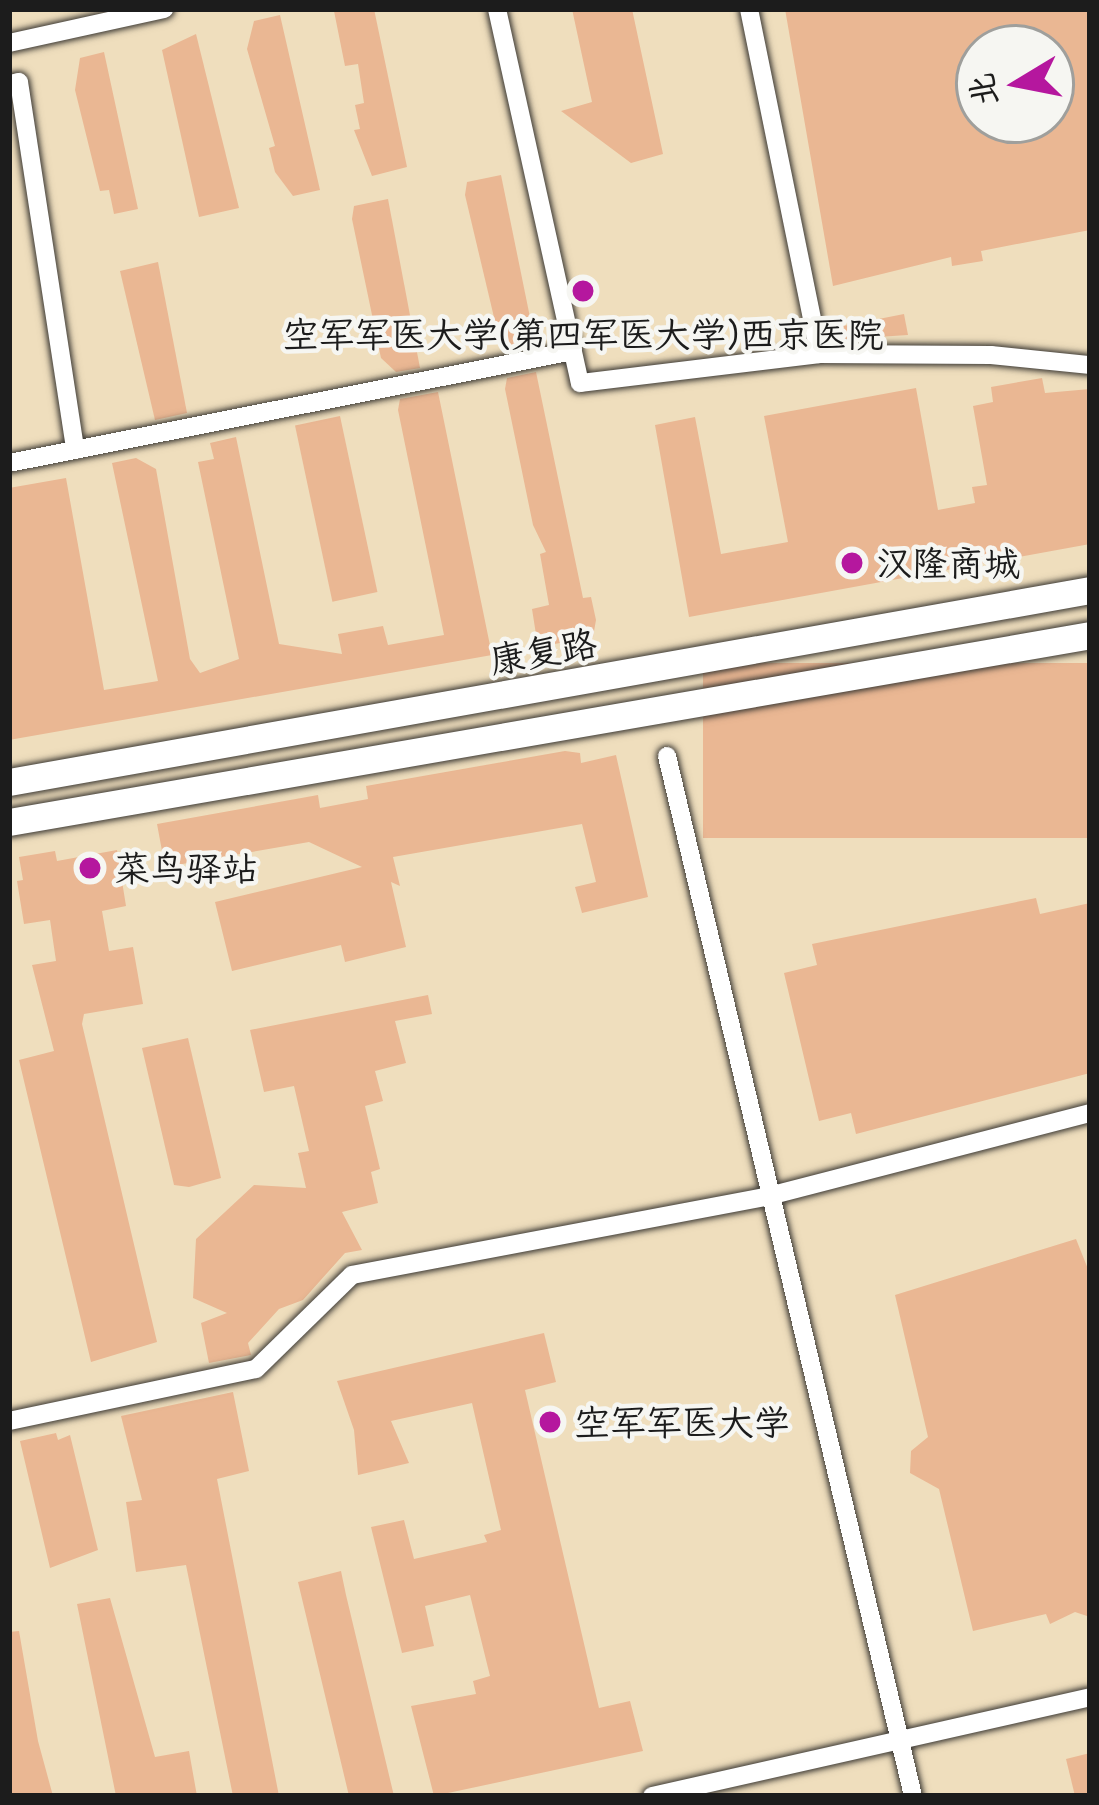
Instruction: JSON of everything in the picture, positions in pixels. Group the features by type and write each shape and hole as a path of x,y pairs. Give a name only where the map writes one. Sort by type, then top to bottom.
{"main road":[{"name":"康复路","path":"9,782 1090,590"},
{"path":"9,822 1090,635"}],"street":[{"path":"9,43 164,9"},
{"path":"496,9 580,383 819,354 991,355 1090,365"},
{"path":"749,9 819,354"},
{"path":"9,84 20,82 75,450"},
{"path":"9,463 573,351"},
{"path":"667,756 913,1796"},
{"path":"9,1421 256,1370 352,1275 769,1196 1090,1113"},
{"path":"652,1796 1090,1696"}],"building":[{"path":"374,9 407,167 372,176 354,130 360,129 355,105 364,103 358,64 345,66 334,11"},
{"path":"572,9 632,9 663,154 631,163 561,111 592,102"},
{"path":"785,9 1090,9 1090,230 981,251 983,261 952,266 951,257 833,286"},
{"path":"280,15 320,190 293,196 275,172 269,148 275,146 247,49 254,21"},
{"path":"196,34 239,208 199,217 162,50"},
{"path":"104,52 138,209 114,214 109,190 100,191 75,90 80,58"},
{"path":"501,175 533,332 532,345 502,351 465,195 467,182"},
{"path":"388,199 420,368 396,372 381,358 352,219 354,206"},
{"path":"158,262 187,413 155,420 120,271"},
{"path":"904,314 908,335 830,340 828,329"},
{"path":"536,372 583,598 591,597 596,620 593,637 538,647 532,609 549,605 540,554 546,552 533,525 505,389 507,378"},
{"path":"1042,378 1045,393 1090,389 1090,544 689,617 655,425 695,417 721,554 788,542 764,416 916,388 938,510 975,503 972,487 987,485 973,406 993,402 991,387"},
{"path":"438,392 492,655 9,740 9,488 66,478 104,690 158,681 112,463 136,458 156,469 190,659 200,673 239,659 198,462 214,459 210,443 236,437 279,644 342,654 338,634 383,626 388,645 444,635 398,410 400,399"},
{"path":"340,416 377,592 332,602 295,426"},
{"path":"703,663 1090,663 1090,838 703,838"},
{"path":"565,751 580,753 581,763 616,755 648,897 582,913 575,887 596,882 582,824 393,857 400,886 391,882 406,947 345,962 341,945 232,971 215,902 362,867 309,842 165,867 157,824 318,795 320,808 368,799 366,786"},
{"path":"117,850 126,906 102,911 109,951 133,947 143,1004 84,1014 82,1024 157,1342 91,1362 19,1060 54,1051 32,965 56,961 50,920 24,924 17,881 23,880 19,857 55,851 57,861"},
{"path":"1036,898 1040,914 1090,903 1090,1073 856,1134 851,1113 819,1121 784,973 817,965 812,944"},
{"path":"428,995 432,1014 395,1021 406,1063 375,1071 383,1101 365,1106 380,1169 371,1172 378,1203 342,1212 362,1250 345,1253 303,1300 279,1309 248,1343 251,1355 209,1363 201,1323 227,1313 193,1298 196,1239 254,1185 306,1188 298,1153 309,1151 294,1086 264,1092 250,1030"},
{"path":"188,1038 221,1178 189,1187 174,1185 142,1048"},
{"path":"1076,1239 1090,1274 1090,1617 1075,1612 1050,1624 1046,1614 973,1631 939,1489 910,1473 911,1451 928,1437 895,1295"},
{"path":"544,1333 556,1382 525,1390 599,1708 630,1701 643,1751 434,1796 411,1706 476,1694 473,1681 490,1676 470,1595 425,1606 434,1646 402,1653 371,1527 404,1520 414,1559 487,1542 484,1535 501,1530 472,1403 391,1421 409,1463 358,1475 354,1430 337,1381"},
{"path":"233,1392 249,1471 217,1479 279,1796 233,1796 186,1565 136,1572 126,1502 142,1500 121,1416"},
{"path":"56,1433 58,1440 70,1435 98,1550 50,1568 20,1441"},
{"path":"341,1571 394,1796 349,1796 298,1582"},
{"path":"110,1598 155,1757 189,1751 197,1796 116,1796 77,1604"},
{"path":"19,1631 53,1796 9,1796 9,1632"},
{"path":"1090,1753 1090,1796 1075,1796 1066,1759"}],"place":[{"name":"空军军医大学(第四军医大学)西京医院","path":"583,291"},
{"name":"汉隆商城","path":"852,563"},
{"name":"菜鸟驿站","path":"90,868"},
{"name":"空军军医大学","path":"550,1422"}]}
